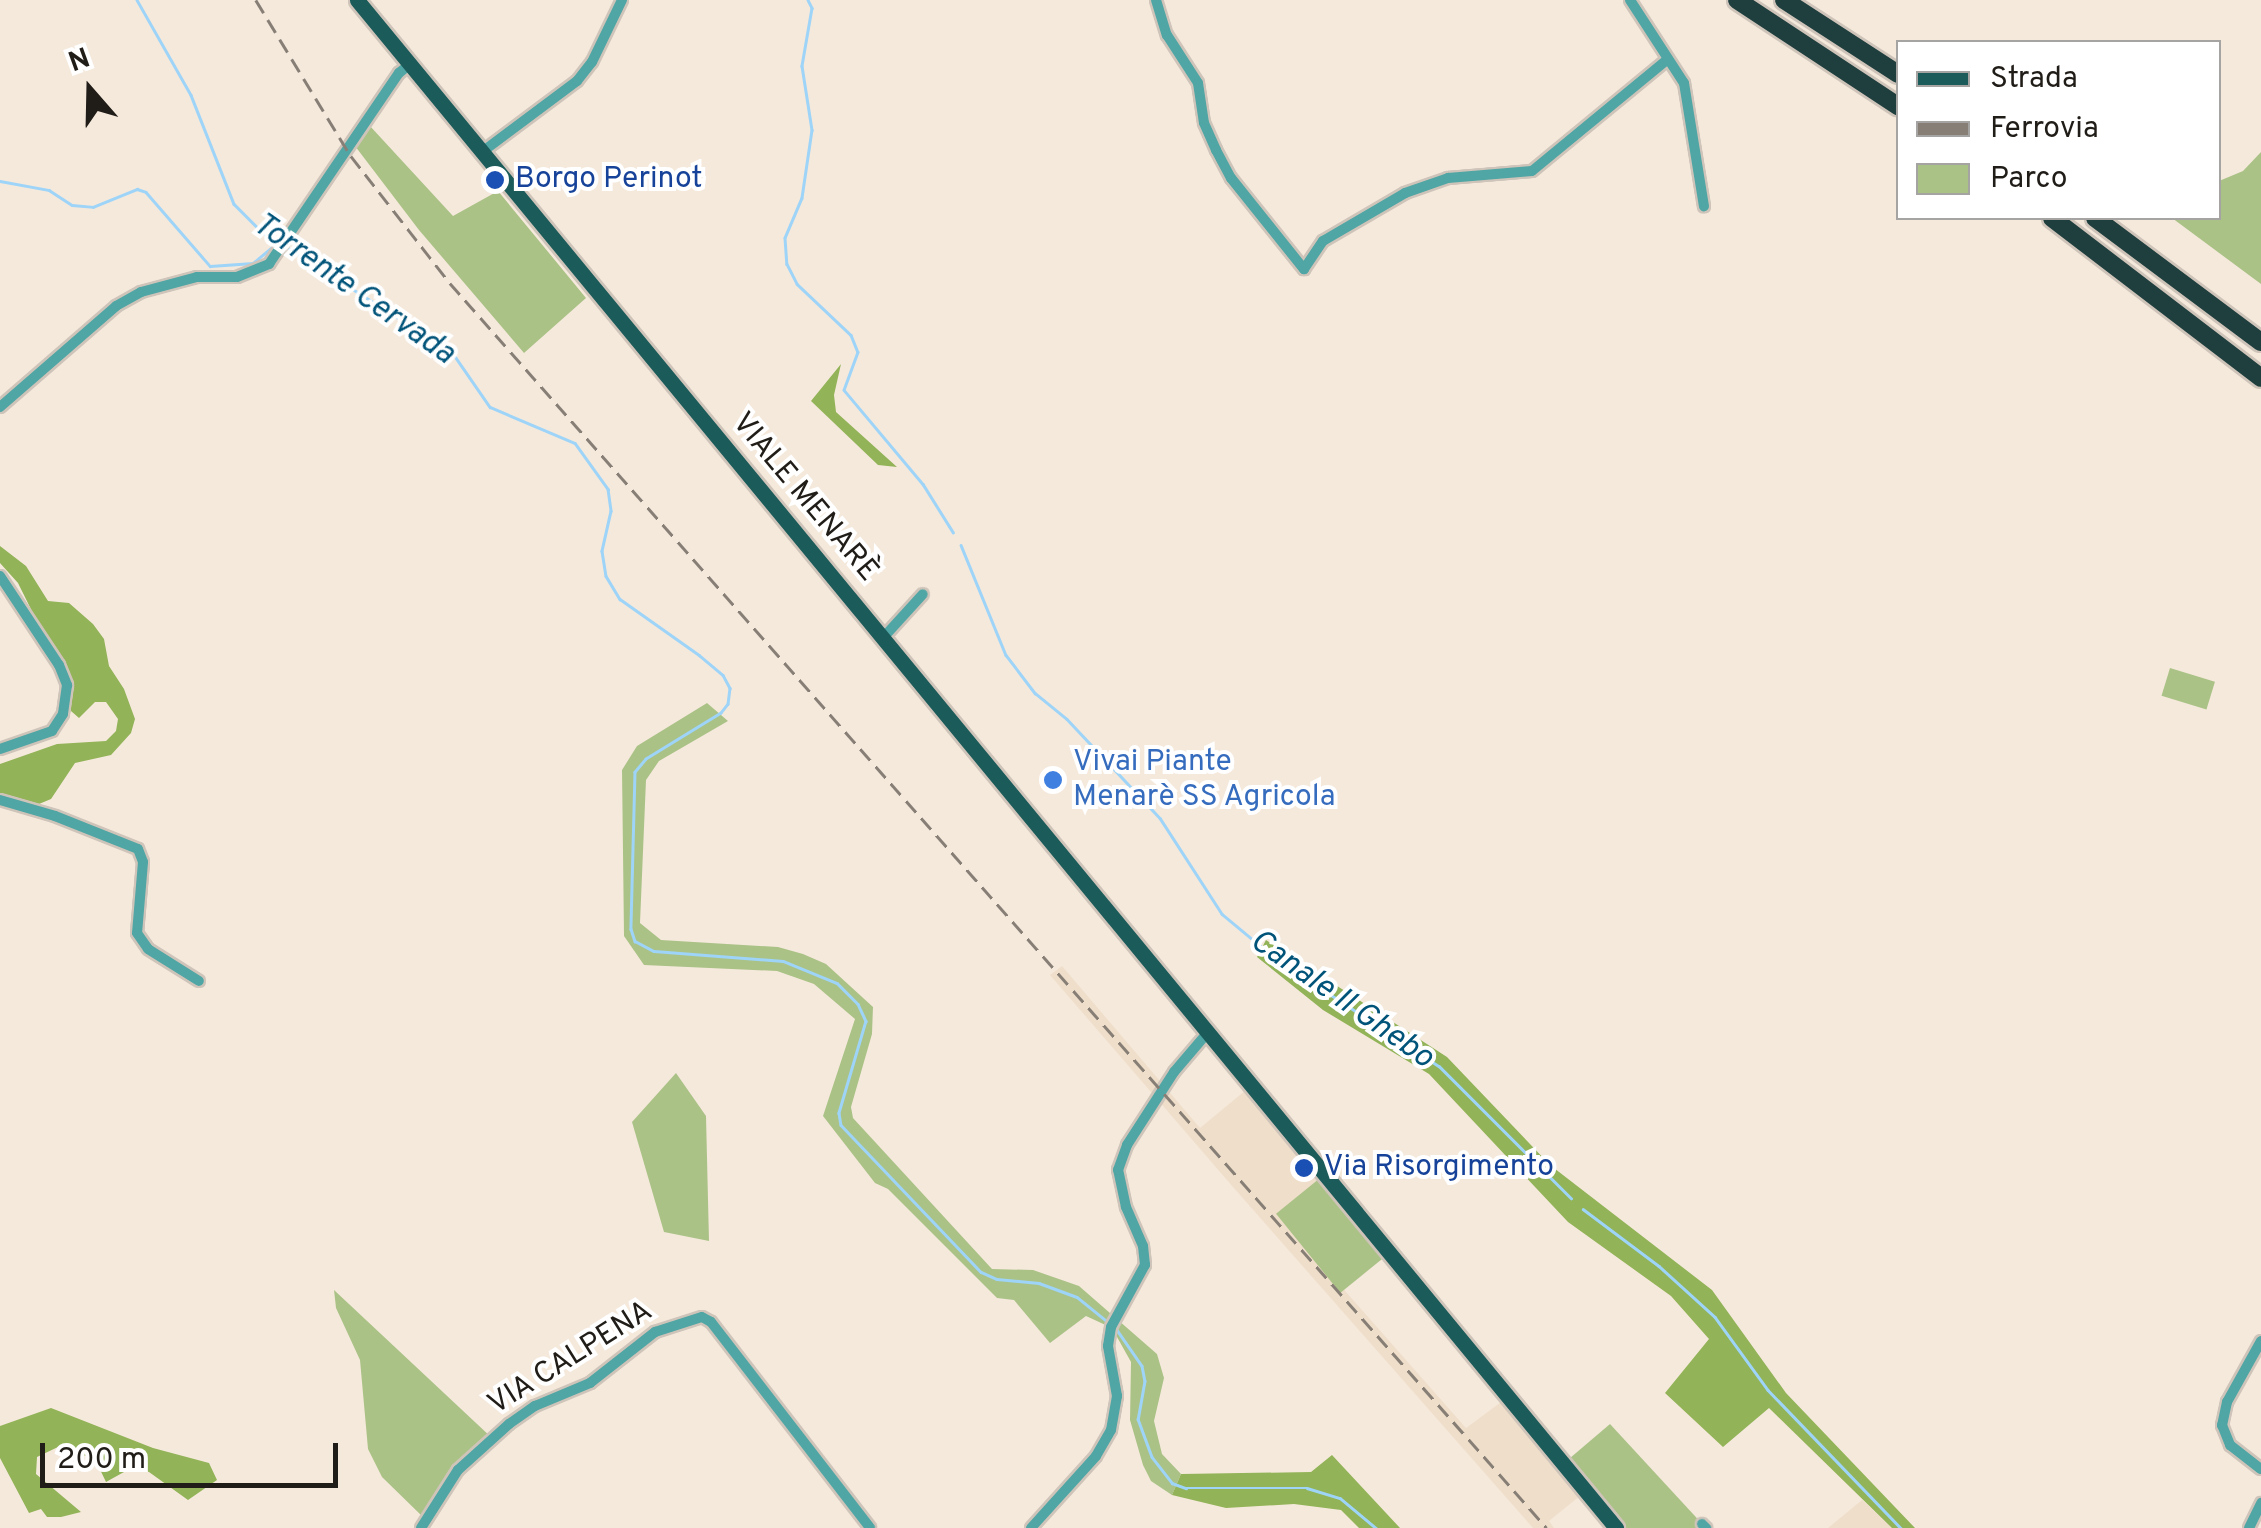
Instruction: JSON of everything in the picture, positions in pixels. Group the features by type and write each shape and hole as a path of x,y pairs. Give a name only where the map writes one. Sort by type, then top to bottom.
{"highway":[{"path":"1737,0 1896,105"},
{"path":"1784,0 1896,73"},
{"path":"2055,220 2261,378"},
{"path":"2097,220 2261,342"}],"main road":[{"name":"VIALE MENARÈ","path":"357,0 1208,1032"},
{"path":"1208,1032 1616,1528"}],"street":[{"path":"482,152 576,82 592,62 622,0"},
{"path":"1156,0 1167,35 1198,83 1204,123 1216,150 1232,178 1304,269 1323,242 1405,193 1448,178 1532,171 1668,59"},
{"path":"1630,0 1690,98 1704,206"},
{"path":"0,407 116,306 141,292 197,277 249,274 268,264 286,244 398,73 410,64"},
{"path":"0,576 59,665 67,685 64,714 52,731 0,749"},
{"path":"883,638 923,594"},
{"path":"0,800 55,816 138,849 143,862 137,933 148,948 199,980"},
{"path":"1031,1528 1096,1456 1112,1430 1117,1396 1108,1346 1113,1323 1145,1265 1143,1246 1118,1170 1127,1145 1174,1072 1208,1032"},
{"name":"VIA CALPENA","path":"420,1528 458,1470 509,1424 535,1406 590,1383 655,1332 702,1318 710,1322 870,1528"},
{"path":"2261,1341 2227,1402 2222,1425 2230,1445 2261,1468"},
{"path":"2249,1528 2261,1504"}],"shaded area":[{"path":"1062,966 1200,1128 1252,1085 1325,1174 1279,1216 1466,1428 1508,1397 1586,1491 1549,1521 1554,1528 1533,1528 1233,1187 1050,975"},
{"path":"1862,1500 1892,1528 1828,1528"}],"green space":[{"path":"370,126 453,216 498,191 586,298 524,353 419,230 355,146"},
{"path":"2261,152 2261,284 2175,220 2221,220 2221,180 2243,171"},
{"path":"841,364 834,395 836,412 897,467 878,465 811,401"},
{"path":"0,546 26,566 48,601 69,603 93,624 104,639 109,666 124,689 135,719 131,733 111,755 75,763 51,799 39,804 0,793 0,764 57,744 106,741 116,731 118,719 106,702 95,702 79,718 71,711 71,690 18,583 0,563"},
{"path":"2170,668 2215,682 2206,709 2162,696"},
{"path":"707,703 728,721 659,761 646,780 640,923 661,940 778,947 803,954 826,964 873,1007 872,1034 851,1107 853,1118 992,1269 1033,1270 1079,1286 1157,1354 1164,1378 1154,1421 1162,1454 1181,1474 1172,1495 1151,1481 1143,1465 1130,1420 1131,1362 1112,1328 1086,1316 1050,1343 1014,1300 997,1298 888,1189 875,1183 823,1116 855,1019 814,984 777,971 644,965 624,936 622,770 637,746"},
{"path":"1266,940 1447,1057 1550,1165 1712,1290 1786,1393 1915,1528 1892,1528 1769,1408 1723,1447 1665,1393 1709,1339 1671,1296 1568,1222 1429,1074 1323,1010 1257,957"},
{"path":"676,1073 706,1116 709,1241 664,1232 632,1122"},
{"path":"1325,1174 1389,1253 1340,1293 1276,1214"},
{"path":"334,1290 492,1438 424,1518 382,1477 368,1449 360,1360 336,1308"},
{"path":"51,1408 153,1448 209,1463 217,1480 188,1500 149,1472 133,1467 106,1482 95,1459 58,1447 37,1457 36,1474 81,1512 61,1517 47,1517 41,1509 29,1513 0,1458 0,1426"},
{"path":"1610,1424 1706,1528 1616,1528 1563,1464"},
{"path":"1332,1455 1400,1528 1359,1528 1341,1510 1294,1504 1226,1508 1172,1495 1181,1474 1311,1472"}],"waterway":[{"name":"Torrente Cervada","path":"137,0 191,95 234,204 262,232 281,244"},
{"name":"Canale Il Ghebo","path":"808,0 812,8 802,66 812,130 802,198 785,238 787,264 797,284 851,335 858,352 844,390 923,484 953,532"},
{"path":"0,181 49,190 72,205 93,207 137,189 146,192 210,266 253,263 276,244"},
{"name":"Torrente Cervada","path":"288,248 452,352 490,407 575,443 608,489 611,511 602,551 606,576 620,599 699,655 723,675 730,688 728,704 721,713 646,759 635,772 631,929 635,941 654,951 783,961 837,983 858,1004 866,1021 839,1113 841,1125 981,1272 997,1279 1039,1283 1077,1297 1108,1322"},
{"name":"Canale Il Ghebo","path":"961,545 1006,655 1035,693 1067,719 1160,818 1222,914 1275,958 1439,1066 1571,1198"},
{"name":"Canale Il Ghebo","path":"1583,1209 1659,1266 1715,1317 1768,1390 1901,1528"},
{"name":"Torrente Cervada","path":"1115,1327 1142,1366 1145,1381 1138,1419 1152,1457 1172,1483 1186,1488 1307,1488 1340,1498 1376,1528"}],"railway":[{"path":"256,0 351,156 450,283 1547,1528"}],"place":[{"name":"Borgo Perinot","path":"495,180"},
{"name":"Vivai Piante Menarè SS Agricola","path":"1053,780"},
{"name":"Via Risorgimento","path":"1304,1168"}]}
